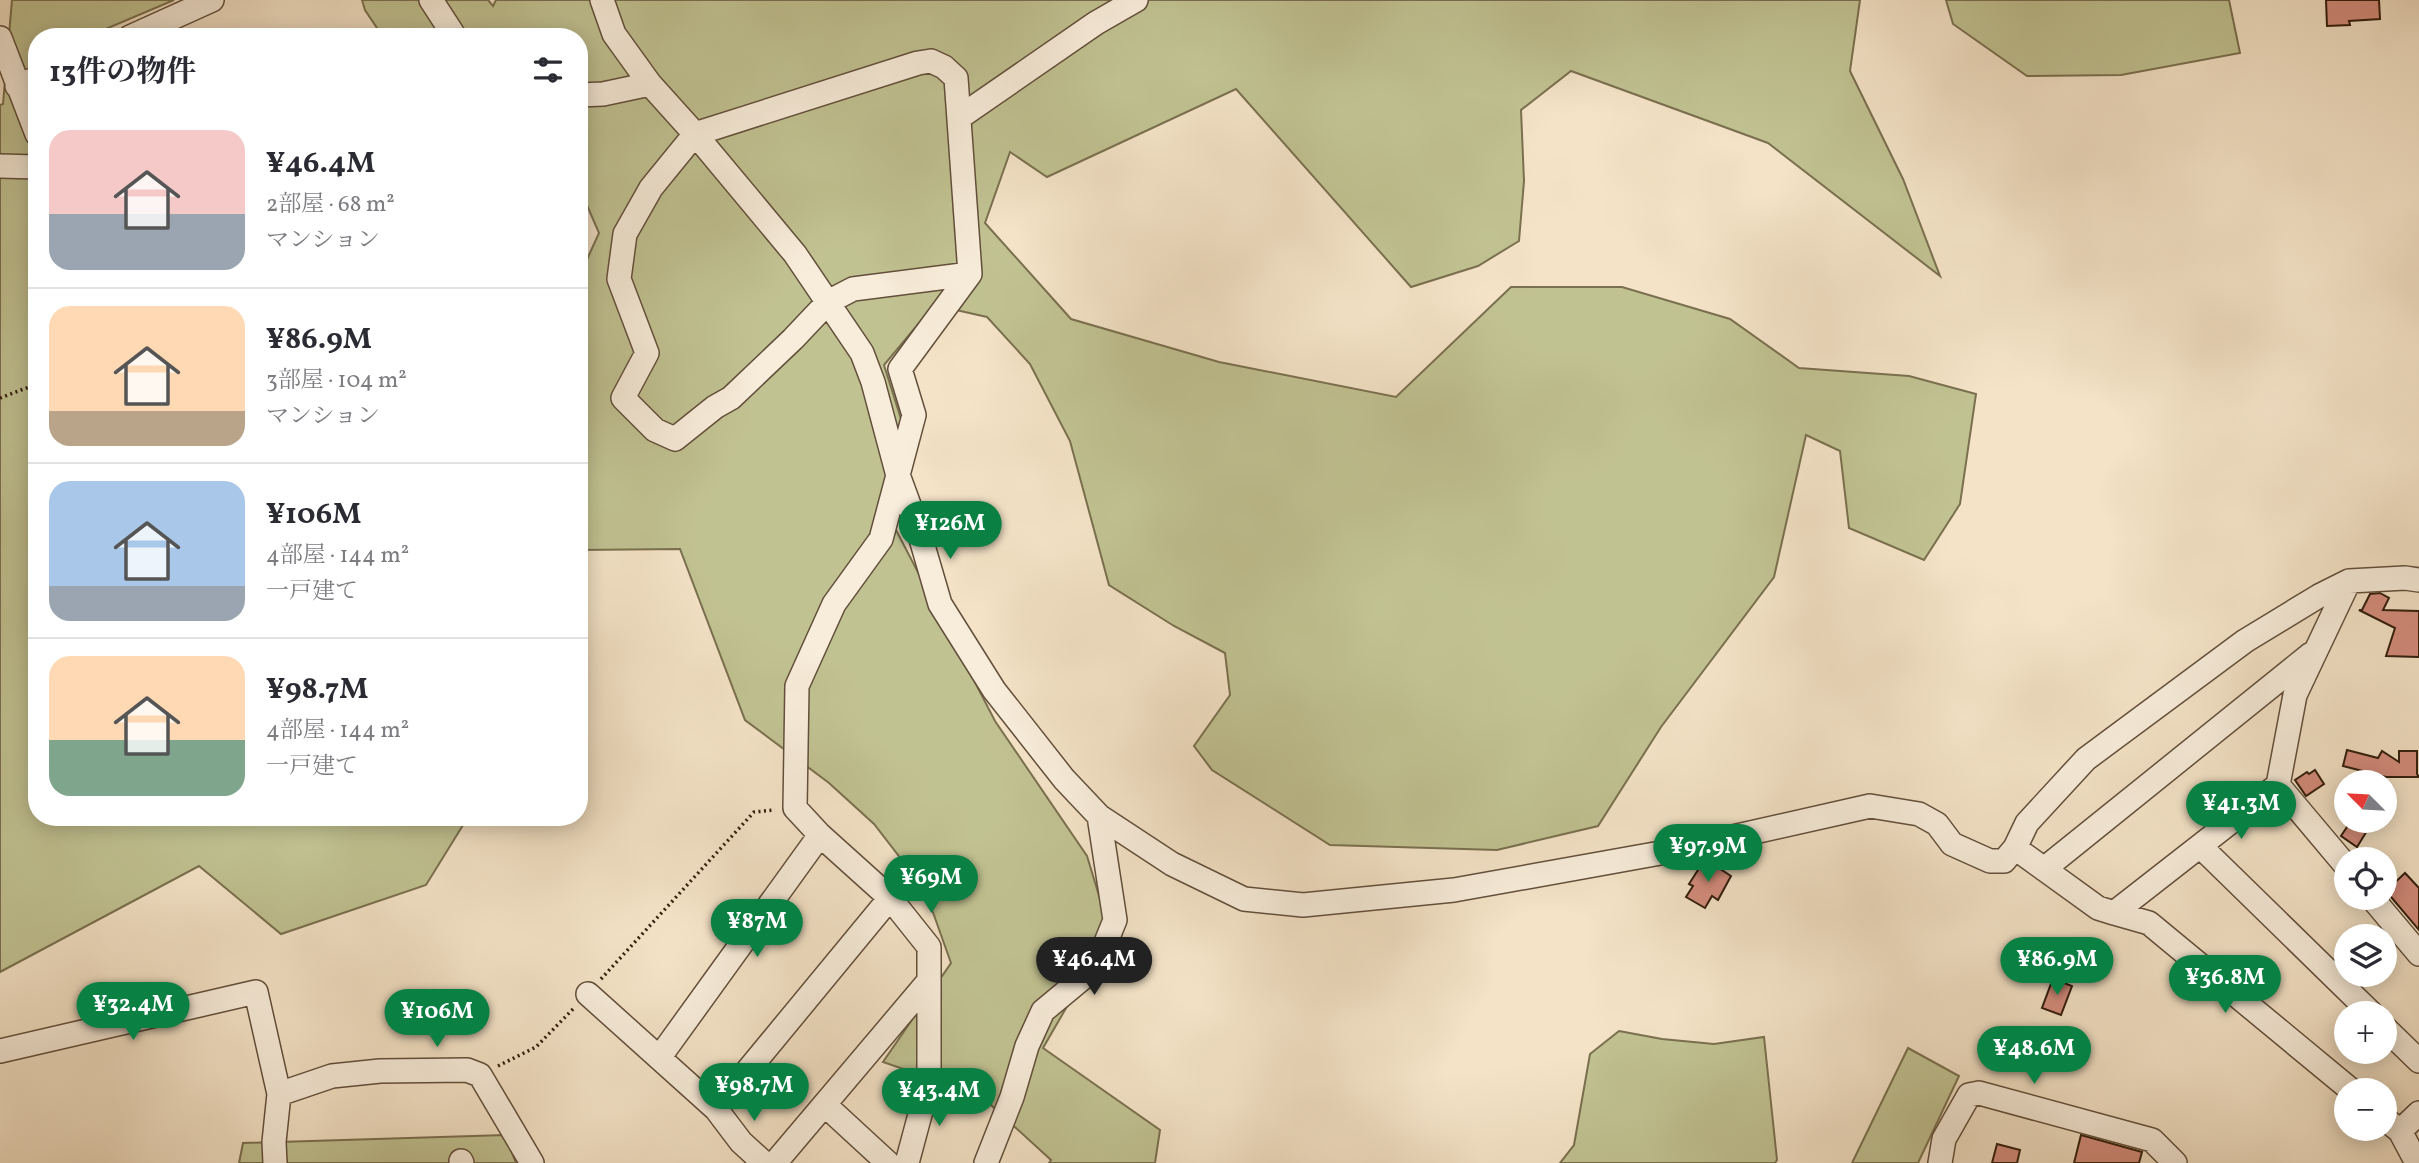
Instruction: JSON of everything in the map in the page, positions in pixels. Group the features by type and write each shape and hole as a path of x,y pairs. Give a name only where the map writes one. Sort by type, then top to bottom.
{"street":[{"path":"150,28 212,0"},
{"path":"431,0 449,28"},
{"path":"602,0 614,34 650,84 795,254 862,353 940,604 994,690 1064,779 1099,816 1172,864 1244,899 1303,905 1468,887 1666,852 1870,806 1919,814 1937,824 1952,844 1990,861 2004,861 2015,848 2027,823 2086,759 2245,641 2349,581 2405,578 2419,580"},
{"path":"960,117 1096,23 1136,0"},
{"path":"0,38 27,82"},
{"path":"907,1163 929,1081 929,947 890,898 820,835 795,808 797,686 834,604 881,539 914,415 900,369 970,274 956,78 944,67 931,61 918,63 695,134 651,188 625,234 619,279 647,353 623,398 655,430 675,439 715,407 731,398 828,302 853,289 970,274"},
{"path":"588,95 650,84"},
{"path":"0,166 28,167"},
{"path":"2114,913 2278,785 2295,695 2349,581"},
{"path":"2044,869 2317,650"},
{"path":"2278,785 2334,852"},
{"path":"986,1163 1012,1097 1027,1046 1043,1011 1096,967 1115,920 1099,816"},
{"path":"659,1058 820,835"},
{"path":"2200,846 2359,1001"},
{"path":"2015,848 2098,908 2149,923 2336,1078"},
{"path":"716,1109 890,898"},
{"path":"2382,910 2419,954"},
{"path":"775,1163 928,982"},
{"path":"0,1051 256,992 279,1094 274,1142 275,1163"},
{"path":"587,994 716,1109 741,1142 765,1163"},
{"path":"2397,1040 2419,1061"},
{"path":"279,1094 332,1076 380,1071 467,1070 480,1075 532,1163"},
{"path":"1940,1163 1944,1139 1969,1096 1979,1093 2152,1140 2175,1163"},
{"path":"825,1105 888,1163"},
{"path":"2397,1123 2419,1113"},
{"path":"2397,1131 2417,1163"}],"path":[{"path":"0,398 28,387"},
{"path":"480,1075 536,1047 754,812 795,808"}],"green space":[{"path":"12,0 174,0 108,28 28,28 28,826 462,826 426,885 281,934 199,866 0,972 0,105 3,104"},
{"path":"362,0 488,0 493,6 496,0 1860,0 1850,71 1903,179 1940,276 1768,143 1571,71 1521,110 1524,181 1519,241 1478,266 1411,287 1236,89 1047,177 1010,152 985,223 1071,319 1219,362 1396,397 1511,287 1622,287 1730,319 1799,368 1909,376 1976,394 1960,504 1924,560 1849,528 1840,451 1806,435 1774,577 1661,727 1598,826 1497,850 1330,845 1212,770 1194,746 1230,695 1225,653 1174,626 1109,585 1070,441 1030,364 987,317 934,305 884,365 907,438 880,499 995,721 1087,856 1110,932 1043,1048 1160,1130 1155,1163 1049,1163 1051,1160 981,1096 883,1062 951,963 925,890 874,824 829,783 745,720 680,549 588,550 588,257 599,233 588,208 588,28 377,28"},
{"path":"1946,0 2229,0 2240,53 2121,75 2027,76 1953,24"},
{"path":"1619,1031 1714,1044 1764,1037 1777,1160 1775,1163 1560,1163 1574,1145 1590,1054"},
{"path":"1908,1048 1959,1076 1918,1163 1852,1163"},
{"path":"505,1135 516,1163 239,1163 243,1143"}],"building":[{"path":"2326,0 2379,0 2380,19 2327,26"},
{"path":"2380,593 2389,598 2383,610 2419,611 2419,657 2386,656 2395,628 2359,610 2362,610 2370,594"},
{"path":"2347,750 2378,758 2382,751 2399,762 2399,751 2417,751 2419,777 2398,777 2398,770 2359,770 2343,766"},
{"path":"2315,770 2324,784 2306,796 2295,780"},
{"path":"2343,833 2366,833 2357,847 2341,836"},
{"path":"1705,859 1731,876 1718,900 1712,896 1705,908 1686,897 1693,886 1689,884"},
{"path":"2405,873 2419,888 2419,930 2397,904 2397,881"},
{"path":"2056,980 2072,986 2061,1015 2042,1008 2052,981 2055,983"},
{"path":"2081,1135 2142,1152 2139,1163 2074,1163"},
{"path":"1997,1144 2020,1150 2017,1163 1992,1163"}]}
